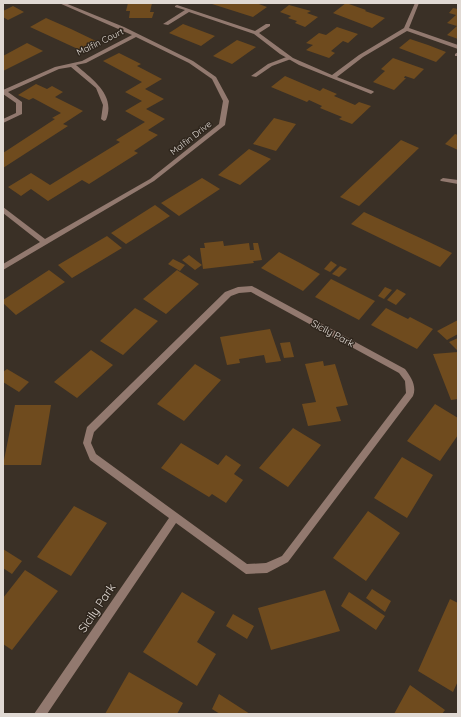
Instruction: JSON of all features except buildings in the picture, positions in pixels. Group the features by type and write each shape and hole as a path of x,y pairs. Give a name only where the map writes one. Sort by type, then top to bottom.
{"street":[{"name":"Malfin Drive","path":"3,267 152,180 222,125 226,101 214,78 191,62 135,35 61,3"},
{"path":"333,77 361,56 406,29 417,3"},
{"path":"177,6 256,33 268,40 288,58 371,92"},
{"path":"166,24 188,10"},
{"path":"256,33 268,25"},
{"path":"406,29 458,47"},
{"name":"Malfin Court","path":"3,92 57,68 84,62 135,35"},
{"path":"254,76 270,65 288,58"},
{"name":"Malfin Court","path":"72,65 98,87 106,105 104,119"},
{"name":"Malfin Court","path":"3,92 19,102 19,114 3,121"},
{"path":"443,180 458,182"},
{"path":"3,210 44,242"},
{"name":"Sicily Park","path":"252,289 402,370 409,380 410,394 285,559 267,568 246,569 175,517 93,457 87,443 90,430 228,294 238,290 252,289"},
{"name":"Sicily Park","path":"40,714 175,517"}]}
